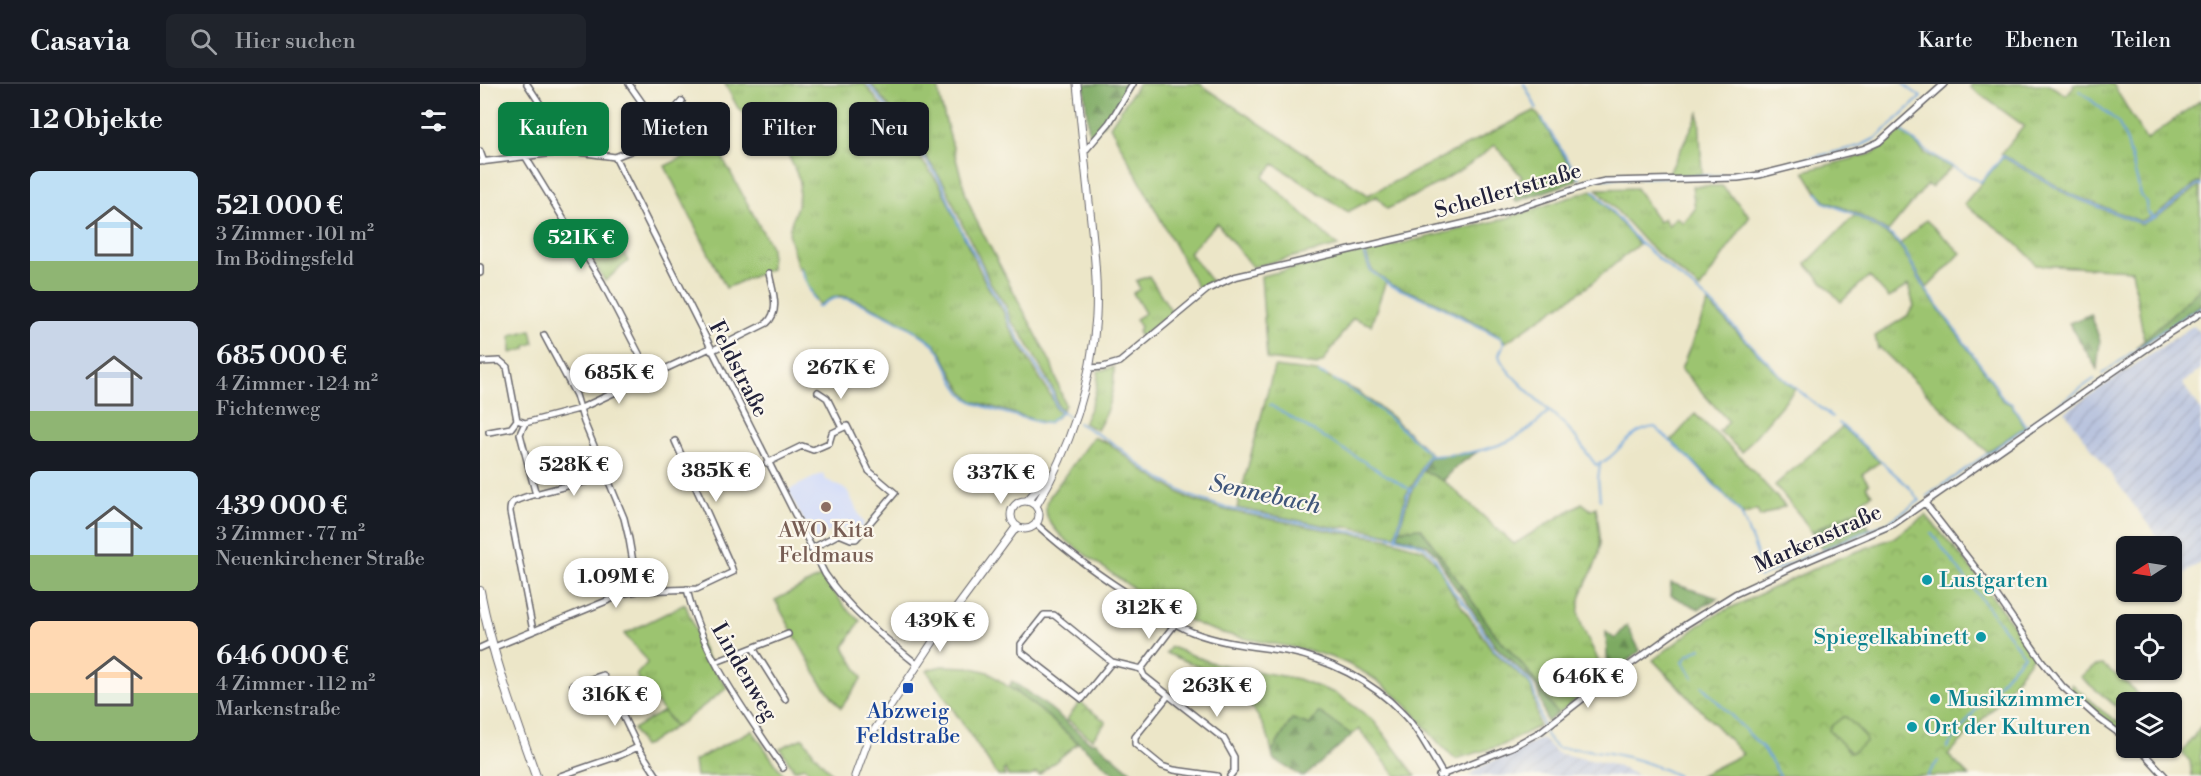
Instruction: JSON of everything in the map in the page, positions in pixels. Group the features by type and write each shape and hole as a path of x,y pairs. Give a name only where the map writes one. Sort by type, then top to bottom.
{"main road":[{"path":"480,591 492,646 536,776"}],"street":[{"path":"527,84 539,102"},
{"path":"629,84 642,102"},
{"path":"1036,506 1076,417 1090,368 1096,316 1096,287 1077,84"},
{"path":"1084,152 1109,123 1133,84"},
{"name":"Schellertstraße","path":"1090,368 1120,362 1208,289 1234,277 1487,218 1587,184 1738,178 1759,175 1863,149 1879,142 1944,84"},
{"path":"480,151 482,162 525,156 602,282 651,377"},
{"path":"602,156 615,158 621,155"},
{"name":"Feldstraße","path":"615,158 825,574 848,605 867,624 918,665"},
{"path":"480,267 480,273"},
{"path":"489,432 579,409 767,323 773,317 775,309 769,273"},
{"name":"Markenstraße","path":"1442,775 1512,747 1540,732 1685,625 1735,594 1793,567 1888,528 2168,334 2201,314"},
{"path":"544,335 576,395 579,409 624,518 638,591"},
{"path":"480,362 500,361 507,367 521,422 520,434 536,495"},
{"path":"818,393 827,398 842,428"},
{"path":"767,463 802,446 813,450 829,443 832,433 847,426 869,471 895,494 856,538 851,539 839,534 812,549"},
{"path":"480,648 533,631 613,597 638,591 697,589 733,572 675,441"},
{"path":"1027,501 1057,463"},
{"path":"533,631 510,505 514,501 607,477"},
{"path":"1021,501 1027,501 1036,506 1039,515 1036,524 1024,529 1013,522 1012,510 1021,501"},
{"path":"1925,503 1995,593 2063,687 2116,731"},
{"path":"1036,524 1059,545 1088,566 1175,624 1228,643 1288,652 1310,658 1362,681 1401,711 1411,723 1442,775"},
{"path":"855,776 868,740 944,625 1017,526"},
{"name":"Lindenweg","path":"687,589 699,628 716,662 783,768"},
{"path":"1112,662 1082,699 1021,652 1021,644 1044,615 1054,615 1112,662 1141,669"},
{"path":"1141,669 1175,624"},
{"path":"716,662 788,634"},
{"path":"753,648 785,699"},
{"path":"1141,669 1144,676 1229,744 1235,765 1230,776"},
{"path":"573,685 603,675 638,747 657,776"},
{"path":"1168,696 1135,737 1135,744 1162,766 1217,776"},
{"path":"560,776 638,747"},
{"path":"2148,758 2165,776"}],"shaded area":[{"path":"2194,325 2201,334 2201,369 2182,383 2201,410 2201,562 2184,574 2182,571 2182,536 2157,536 2065,412"},
{"name":"AWO Kita Feldmaus","path":"823,473 825,479 847,490 864,524 858,532 849,533 840,526 814,541 788,490"},
{"path":"1542,738 1557,753 1614,765 1639,776 1468,776 1480,767"}],"green space":[{"path":"725,84 865,84 878,102 849,102 849,156 918,156 940,185 986,284 1060,414 1048,423 973,401 958,384 934,344 909,327 877,309 848,298 839,296 819,305 806,282 801,267 798,268 789,236 798,203 800,181 789,156 837,156 837,102 742,102 742,111"},
{"path":"871,84 938,84 940,100 966,195 975,218 1051,363 1065,405 1062,410 1023,336 1011,321 1006,306 989,281 945,185 925,156 929,156 929,102 885,102"},
{"path":"1084,84 1129,84 1094,135 1089,135"},
{"path":"1138,84 1200,84 1368,195 1534,111 1572,169 1521,190 1516,183 1522,177 1495,145 1470,164 1443,180 1387,209 1377,196 1348,212 1274,164 1263,177 1338,246 1252,267 1217,223 1189,252 1211,281 1199,290 1110,126"},
{"path":"1972,84 2048,84 2066,95 2074,86 2073,84 2113,84 2146,140 2201,100 2201,183 2198,182 2156,215 2140,221 2073,195 2001,154 2024,126 1970,87"},
{"path":"1699,113 1702,174 1668,175"},
{"path":"1902,130 1926,154 1952,167 1931,187 1927,185 1888,232 1856,213 1825,201 1804,171 1871,154 1882,148"},
{"path":"685,156 722,156 771,247 771,269 726,288 665,166"},
{"path":"2003,157 2072,197 2141,224 2157,217 2200,185 2201,288 2144,340 2132,270 2036,265 2012,240 1964,204"},
{"path":"1572,169 1577,176 1576,181 1516,202 1512,194"},
{"path":"1692,186 1722,186 1750,216 1700,289 1647,244 1597,189 1636,188 1659,222 1664,218 1668,226 1676,217 1683,223 1695,209"},
{"path":"1592,190 1639,244 1587,287 1506,342 1494,332 1434,301 1392,285 1372,270 1365,252 1504,219"},
{"path":"1855,215 1893,238 1904,252 1926,291 1990,379 2002,400 2012,405 2025,427 1987,452 1879,347 1878,349 1875,336 1907,316 1914,306 1908,285 1889,298 1869,276 1841,302 1806,264"},
{"path":"1926,220 1961,253 1927,288 1900,244"},
{"path":"616,239 628,261 605,281 592,260"},
{"path":"1363,252 1370,271 1386,281 1371,325 1353,318 1323,362 1317,365 1267,359 1261,276"},
{"path":"1149,276 1172,312 1140,337 1138,331 1140,327 1135,319 1145,313 1133,293 1140,289 1136,281"},
{"path":"2201,288 2201,305 2136,348 2144,340"},
{"path":"1708,303 1795,389 1742,452 1719,431 1729,422 1681,369"},
{"path":"2091,314 2100,341 2097,369 2069,323"},
{"path":"531,330 534,343 526,346 526,349 511,353 511,335"},
{"path":"1114,367 1110,400 1097,430 1083,423 1094,398 1098,371"},
{"path":"1274,367 1317,372 1357,391 1391,416 1431,454 1427,456 1406,494 1396,535 1348,527 1337,528 1237,508"},
{"path":"1695,414 1740,457 1785,506 1760,517 1757,510 1743,515 1705,473 1671,441"},
{"path":"1842,427 1880,462 1862,474 1872,494 1859,503 1869,519 1865,522 1857,510 1811,532 1775,485"},
{"path":"1093,437 1110,444 1148,474 1190,499 1225,510 1336,532 1386,538 1424,550 1438,565 1451,591 1493,651 1529,683 1539,726 1503,745 1456,759 1396,696 1381,683 1356,668 1322,654 1233,636 1199,625 1182,618 1135,590 1068,542 1058,533 1047,516 1050,496"},
{"path":"1477,452 1456,467 1443,481 1423,470 1429,457"},
{"path":"1423,470 1442,479 1514,544 1582,503 1591,510 1596,507 1600,547 1597,560 1580,598 1579,615 1599,663 1601,680 1557,714 1528,671 1495,634 1421,528 1399,530 1409,496"},
{"path":"1857,510 1870,529 1822,549 1811,532"},
{"path":"1926,515 1976,574 2034,655 1996,705 1948,755 1969,776 1699,776 1743,754 1653,660 1709,618 1826,563 1893,538"},
{"path":"1421,528 1495,634 1528,671 1557,714 1547,722 1537,688 1495,646 1453,584 1436,554 1427,545 1398,536 1399,530"},
{"path":"822,576 846,608 860,621 844,647 862,678 841,708 820,681 775,600"},
{"path":"1671,583 1718,598 1699,609 1670,595"},
{"path":"685,604 705,654 727,688 676,727 636,675 647,663 646,659 624,634"},
{"path":"1627,625 1640,651 1610,674 1606,632 1615,639"},
{"path":"1171,647 1213,663 1298,679 1337,694 1373,720 1416,776 1396,776 1359,729 1352,735 1319,712 1310,725 1292,719 1272,752 1264,727 1240,694 1219,677 1166,653"},
{"path":"2103,665 2116,675 2116,680 2123,680 2135,692 2116,692 2116,706 2080,677 2095,666"},
{"path":"942,666 969,667 988,672 1040,710 1078,743 1039,775 1037,773 1030,776 1008,776 1005,769 1003,771 1005,776 998,776 927,671"},
{"path":"1012,681 1050,708 1090,742 1096,742 1136,776 1117,776 1040,710 1009,687"},
{"path":"2072,684 2116,721 2116,728 2072,692 2070,689"},
{"path":"1080,702 1106,722 1092,739 1067,719"},
{"path":"663,711 675,727 643,747 633,729"},
{"path":"1319,712 1352,735 1305,776 1301,776 1273,759 1272,752 1292,719 1310,725"},
{"path":"1843,717 1846,717 1865,736 1866,742 1851,753 1829,730"},
{"path":"2200,727 2201,776 2192,776 2190,761 2182,753"},
{"path":"752,730 784,776 696,776 694,761"},
{"path":"803,738 834,776 814,776 804,767 794,770 780,748"}],"waterway":[{"name":"Sennebach","path":"868,84 910,137 942,184 960,228 987,282 1052,392 1056,407 1073,420"},
{"path":"1524,84 1537,109"},
{"path":"1895,121 1921,97 1903,84"},
{"path":"2080,91 2118,122 2127,142 2147,212 2154,218"},
{"path":"1542,119 1580,179"},
{"path":"1589,179 1727,175 1760,170 1860,146 1876,138 1895,122"},
{"path":"1901,129 1928,152 1981,182 2003,156 2072,196 2141,223 2157,216 2198,184 2201,185"},
{"path":"1594,191 1640,243 1709,301 1783,378 1832,417"},
{"path":"1817,193 1824,202 1856,215 1894,237 1927,291 2003,399 2012,404 2026,427"},
{"path":"1364,252 1371,271 1392,286 1434,303 1501,338 1504,343 1499,355 1502,362 1529,392 1568,428 1596,465 1611,457 1636,433 1655,427 1689,458 1741,513 1756,551 1759,577 1817,552"},
{"path":"800,268 815,301"},
{"path":"817,306 835,298 847,299 874,309 918,333 936,347 962,393 973,402 1042,423 1048,423 1061,413"},
{"path":"2102,374 2177,321 2201,307"},
{"path":"1319,373 1327,376"},
{"path":"1333,379 1385,414 1432,456"},
{"path":"1927,496 2094,379"},
{"path":"1270,405 1411,490"},
{"path":"1396,538 1407,495 1416,483 1427,457 1461,454 1509,441 1530,428 1549,411"},
{"name":"Sennebach","path":"1078,423 1113,443 1149,472 1190,496 1226,508 1337,530 1386,535 1425,547 1433,555 1453,591 1466,605 1494,649 1529,681 1543,726 1551,742 1558,748 1604,752 1634,759 1678,776"},
{"path":"1839,423 1909,487 1920,501"},
{"path":"1600,464 1598,479 1600,500"},
{"path":"1892,520 1919,501"},
{"path":"1823,550 1891,521"},
{"path":"1931,533 2024,655 1977,708 1947,748"},
{"path":"1693,678 1683,662 1688,655 1701,648"},
{"path":"1702,686 1764,749 1780,776"},
{"path":"1927,776 1938,761"}],"place":[{"name":"AWO Kita Feldmaus","path":"826,507"},
{"name":"Lustgarten","path":"1927,580"},
{"name":"Spiegelkabinett","path":"1981,637"},
{"name":"Abzweig Feldstraße","path":"908,688"},
{"name":"Musikzimmer","path":"1935,699"},
{"name":"Ort der Kulturen","path":"1912,727"}]}
